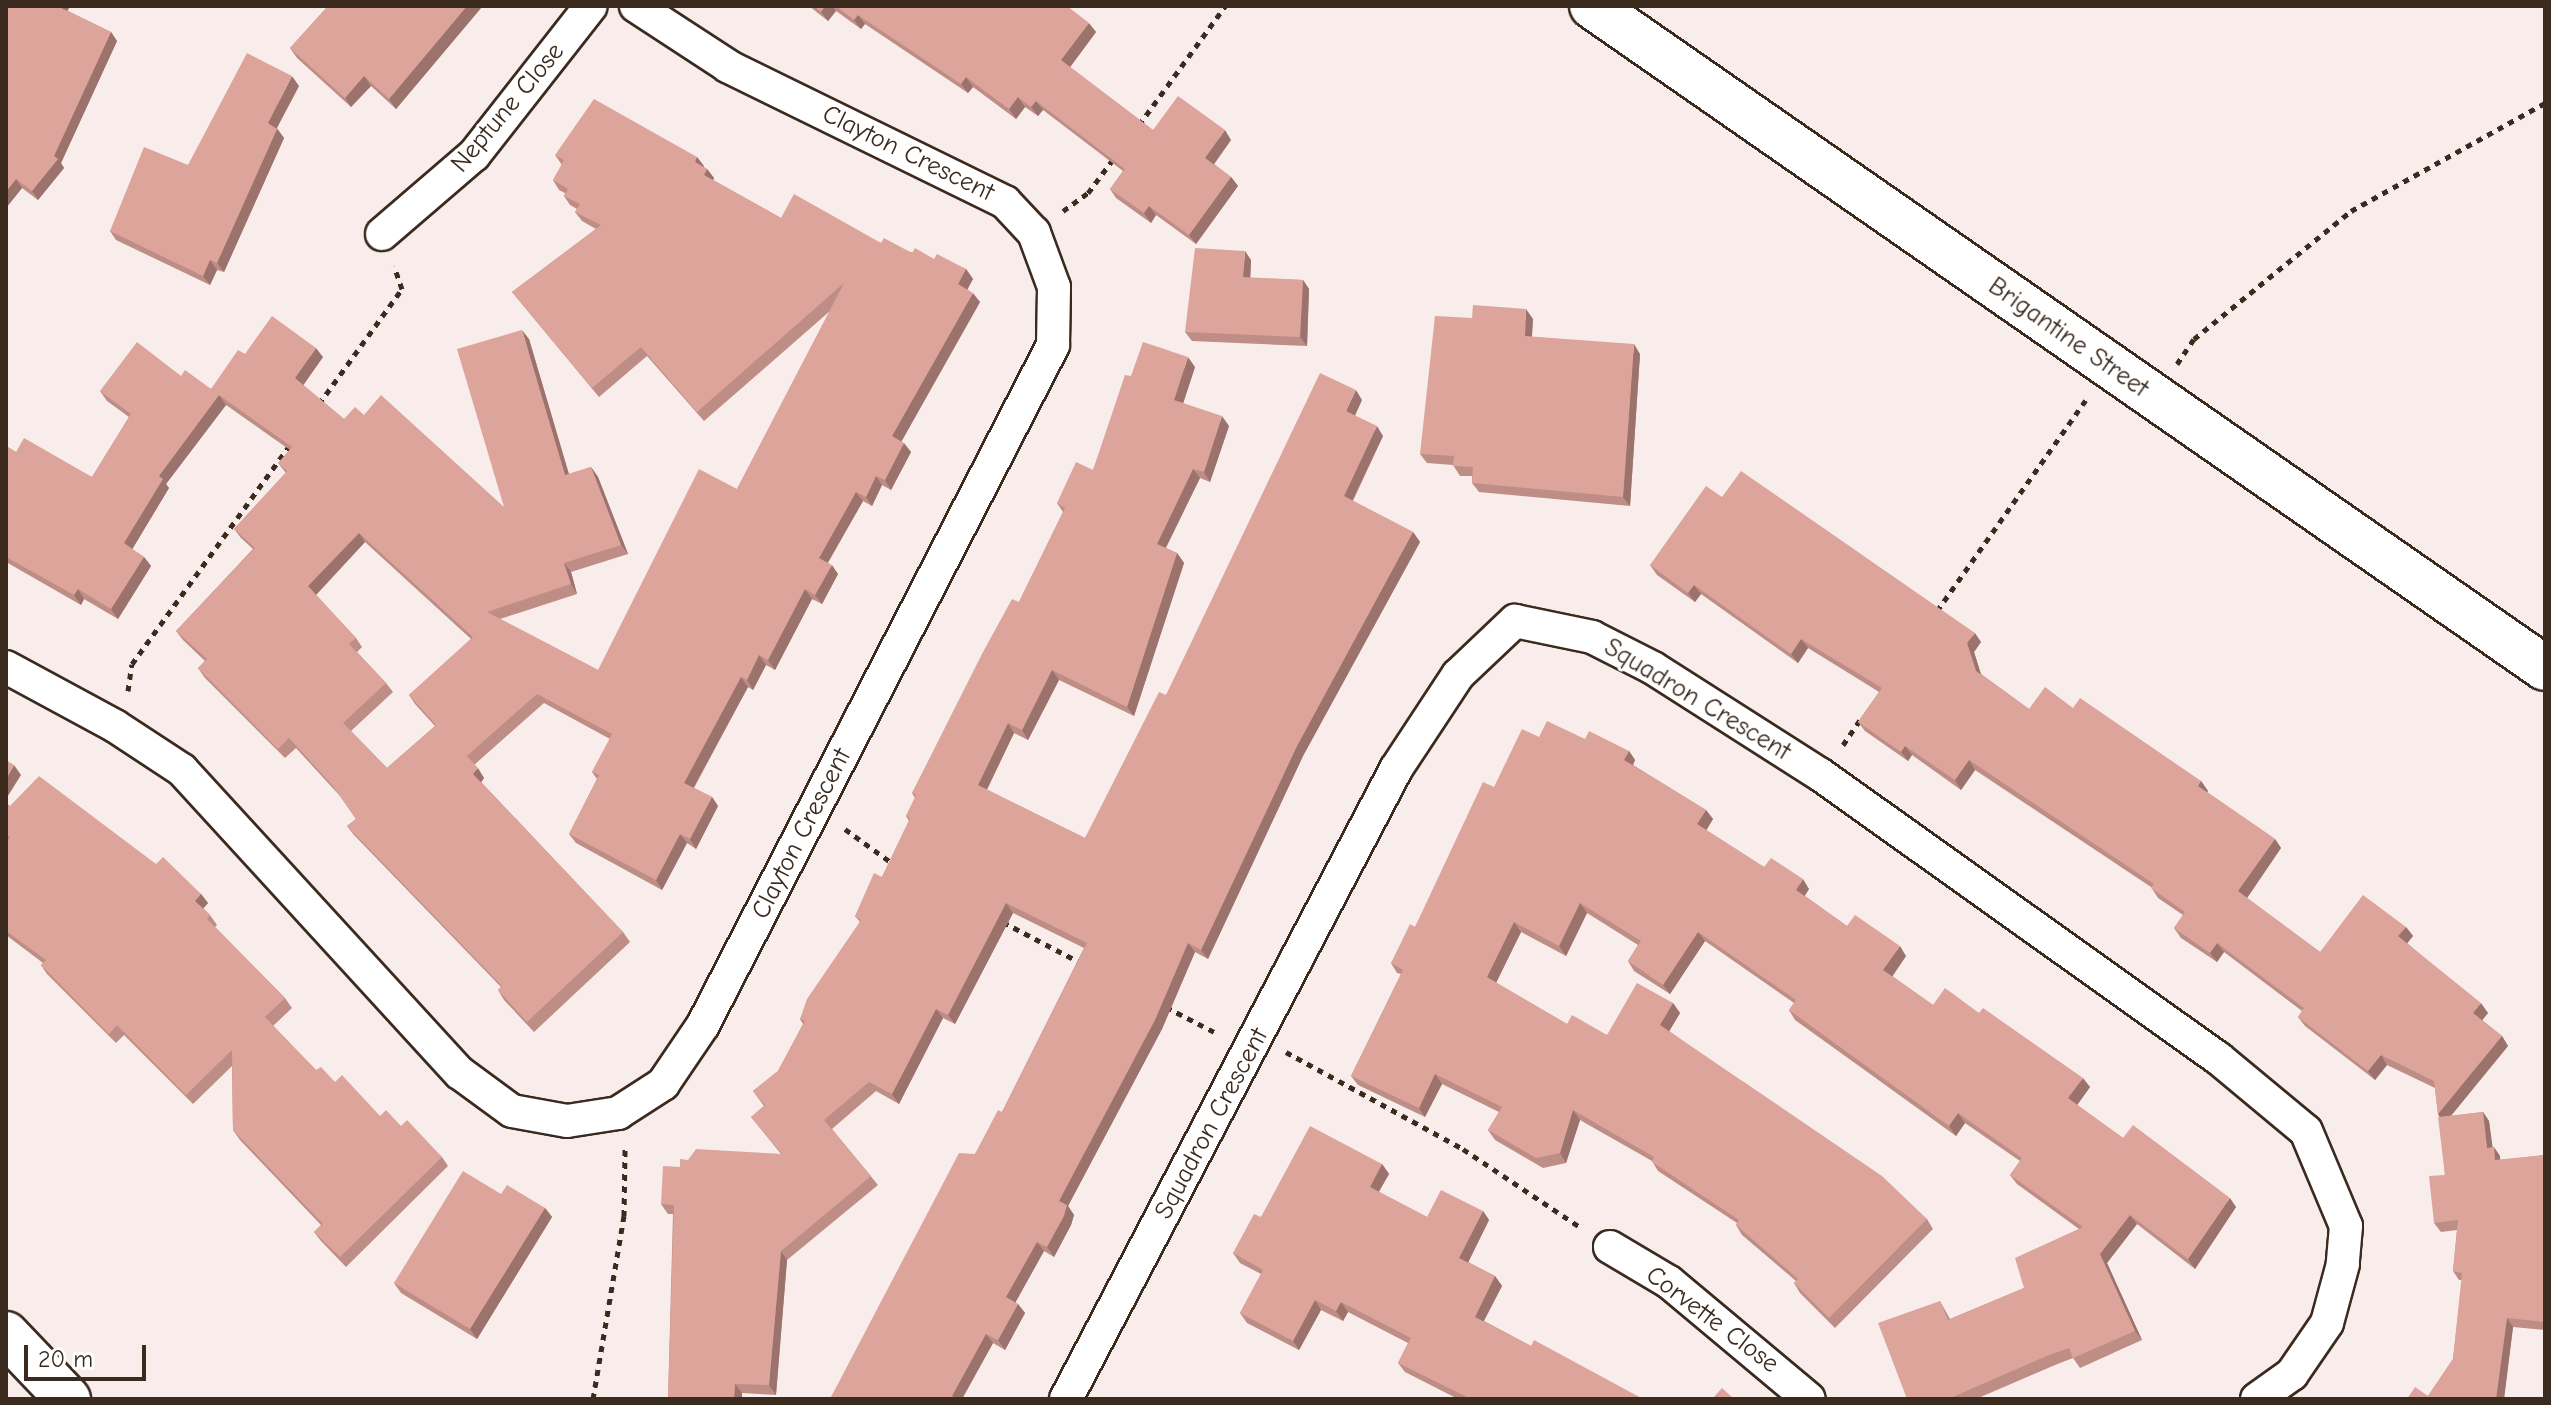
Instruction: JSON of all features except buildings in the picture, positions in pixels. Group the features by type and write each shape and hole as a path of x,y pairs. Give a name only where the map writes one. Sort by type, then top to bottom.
{"street":[{"name":"Neptune Close","path":"382,234 474,155 591,6"},
{"name":"Clayton Crescent","path":"6,667 115,726 182,770 460,1073 512,1111 567,1121 618,1113 663,1084 703,1025 1053,345 1054,287 1034,233 1005,202 728,66 636,6"},
{"name":"Brigantine Street","path":"1592,6 2545,668"},
{"name":"Squadron Crescent","path":"1066,1399 1251,1052 1396,769 1458,675 1515,621 1592,637 1653,668 1821,775 2218,1058 2306,1131 2346,1226 2343,1264 2327,1323 2292,1374 2257,1399"},
{"name":"Corvette Close","path":"1610,1247 1669,1282 1809,1399"},
{"path":"6,1334 68,1399"}],"path":[{"path":"1134,131 1225,6"},
{"path":"2155,399 2194,339 2351,211 2545,103"},
{"path":"1034,233 1088,193 1116,156"},
{"path":"309,418 402,289 382,234"},
{"path":"1929,622 2110,367"},
{"path":"115,726 132,664 300,431"},
{"path":"1821,775 1866,711"},
{"path":"816,806 894,865"},
{"path":"990,915 1086,965"},
{"path":"1155,1001 1251,1052 1281,1049 1463,1149 1610,1247"},
{"path":"593,1399 624,1216 625,1137 618,1113"}]}
